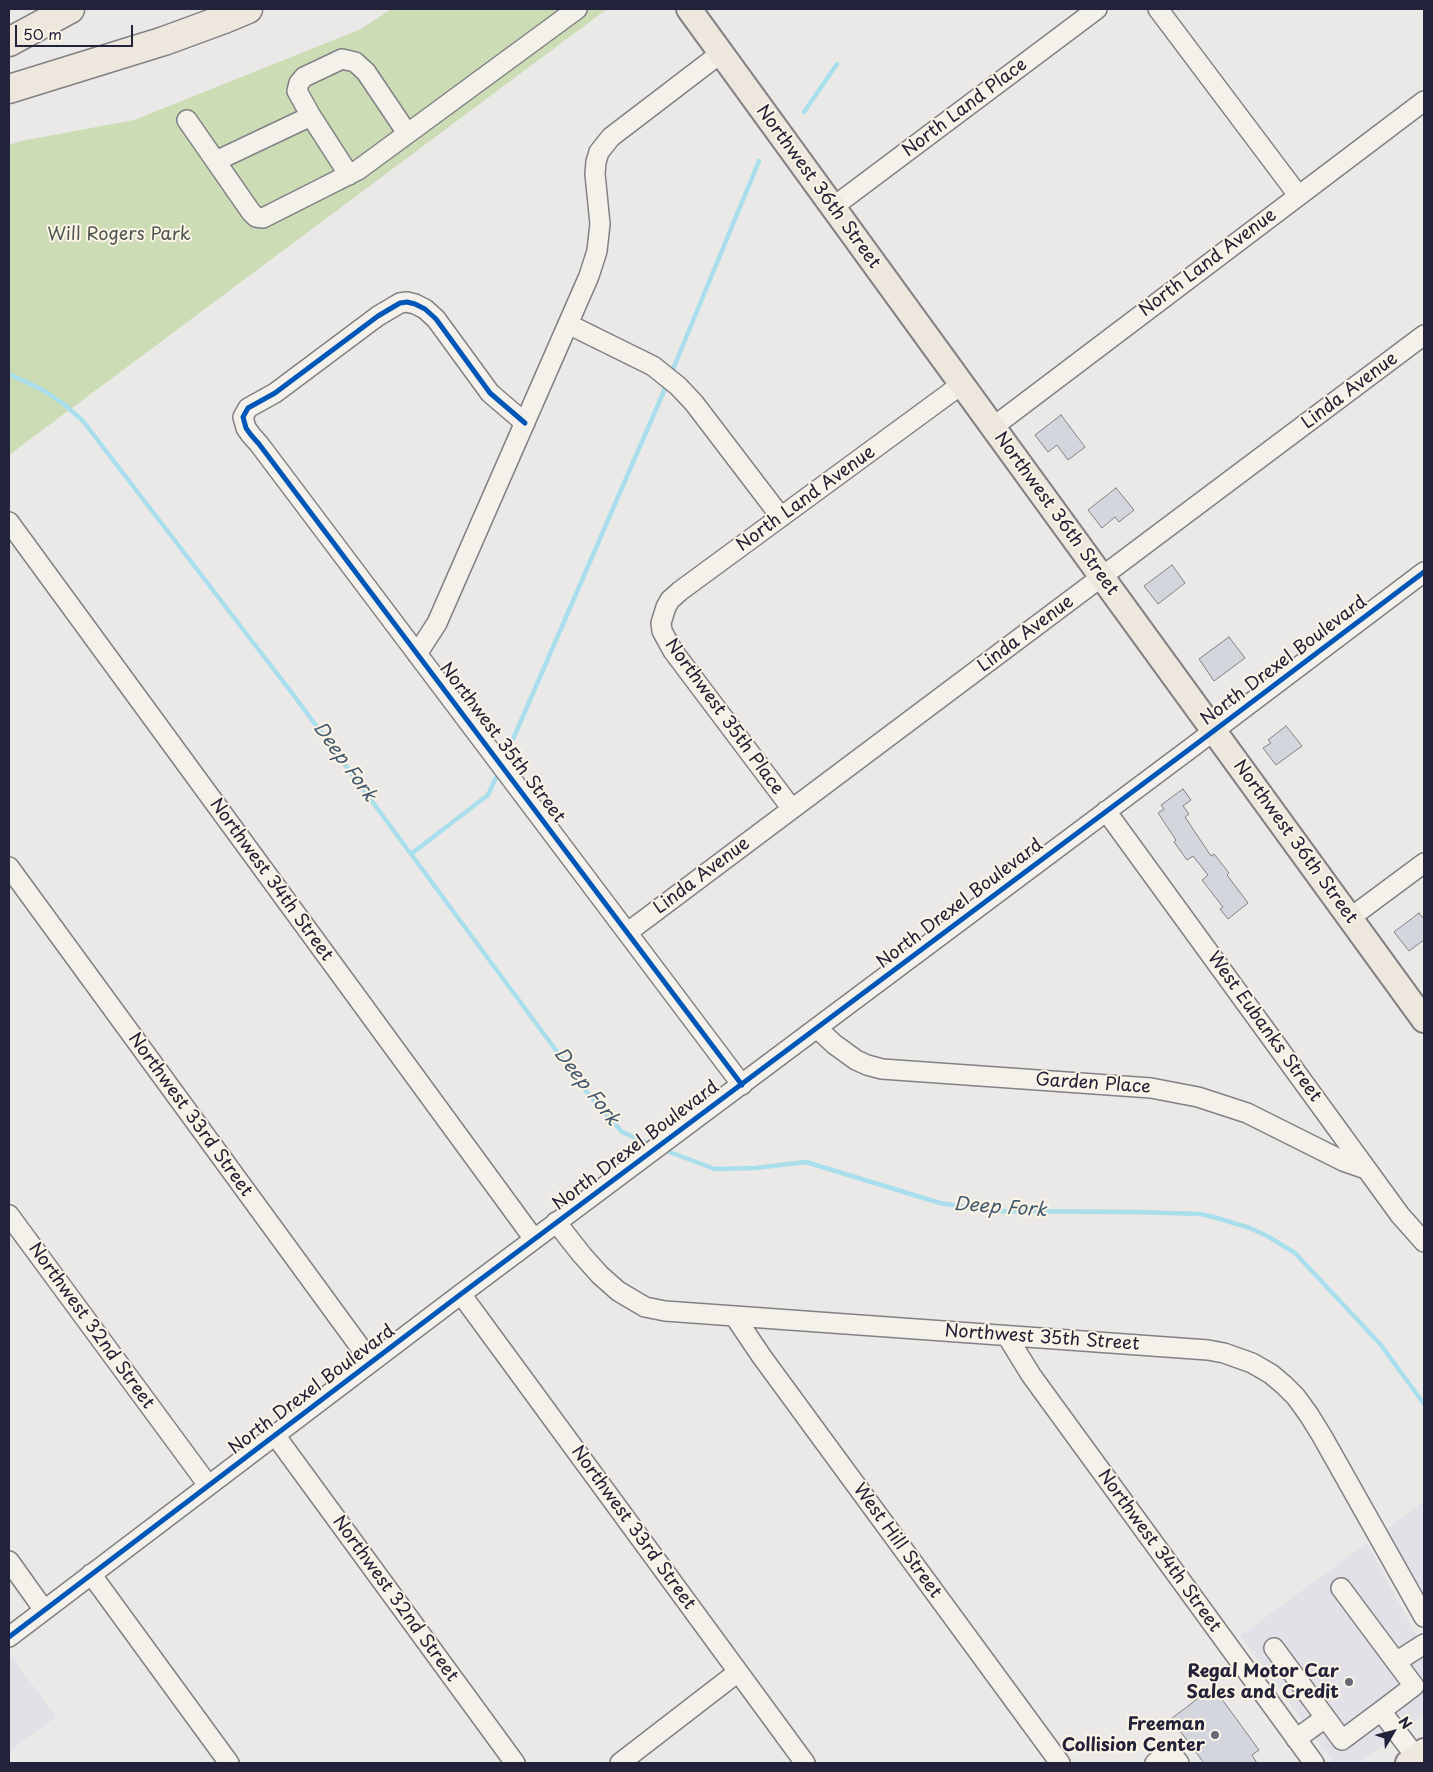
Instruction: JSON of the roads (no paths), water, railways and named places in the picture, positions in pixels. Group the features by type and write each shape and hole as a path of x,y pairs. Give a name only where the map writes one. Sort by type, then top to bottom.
{"highway":[{"path":"9,42 70,9"},
{"path":"9,89 164,41 248,9"}],"main road":[{"name":"Northwest 36th Street","path":"689,9 1424,1020"}],"street":[{"path":"187,120 251,212 256,217 263,218 349,175 576,9"},
{"name":"North Land Place","path":"833,207 1097,9"},
{"path":"1158,9 1298,194"},
{"path":"418,654 437,623 589,276 597,251 600,224 595,174 599,152 611,137 721,53"},
{"path":"349,175 297,91 299,83 304,77 342,59 355,62 366,72 407,133"},
{"name":"North Land Avenue","path":"993,426 1298,194 1424,101"},
{"path":"216,161 311,116"},
{"name":"Northwest 35th Street","path":"525,423 490,393 436,319 425,309 407,302 400,303 378,316 275,393 248,408 243,417 250,435 259,444 742,1084"},
{"path":"568,324 656,368 678,386 694,403 781,517"},
{"name":"Linda Avenue","path":"628,932 1424,335"},
{"name":"North Land Avenue","path":"661,623 666,607 675,596 962,384"},
{"name":"Northwest 34th Street","path":"9,522 534,1239"},
{"name":"North Drexel Boulevard","path":"9,1637 556,1222 1424,572"},
{"name":"Northwest 35th Place","path":"661,623 662,631 673,651 792,808"},
{"name":"West Eubanks Street","path":"1106,812 1400,1216 1424,1242"},
{"path":"1350,918 1424,863"},
{"name":"Northwest 33rd Street","path":"9,867 371,1362"},
{"name":"Garden Place","path":"817,1028 834,1044 856,1060 882,1069 1144,1088 1178,1092 1198,1097 1247,1114 1343,1161 1366,1168"},
{"name":"Northwest 32nd Street","path":"9,1215 208,1485"},
{"name":"Northwest 35th Street","path":"556,1222 566,1237 600,1275 618,1291 645,1307 664,1311 1216,1352 1238,1357 1271,1374 1296,1398 1322,1436 1424,1617"},
{"name":"Northwest 33rd Street","path":"461,1294 805,1763"},
{"name":"West Hill Street","path":"735,1317 768,1365 1060,1763"},
{"name":"Northwest 34th Street","path":"1007,1336 1031,1375 1314,1763"},
{"name":"Northwest 32nd Street","path":"275,1435 516,1763"},
{"path":"9,1561 44,1610"},
{"path":"91,1574 229,1763"},
{"path":"1274,1648 1342,1740 1414,1686 1341,1588"},
{"path":"1396,1662 1424,1644"},
{"path":"620,1763 738,1672"},
{"path":"1381,1711 1416,1757"},
{"path":"1296,1738 1325,1718"},
{"path":"1155,1763 1170,1752 1179,1763"}],"waterway":[{"path":"804,112 837,64"},
{"path":"671,374 759,161"},
{"name":"Deep Fork","path":"9,374 43,390 65,405 83,421 295,697 586,1091 622,1132 652,1145"},
{"path":"504,760 667,384"},
{"path":"411,854 488,795 499,771"},
{"name":"Deep Fork","path":"664,1150 715,1169 755,1168 806,1162 940,1203 989,1211 1200,1214 1250,1228 1295,1253 1381,1345 1424,1404"}],"place":[{"name":"Regal Motor Car Sales and Credit","path":"1349,1682"},
{"name":"Freeman Collision Center","path":"1215,1735"}],"park label":[{"name":"Will Rogers Park","path":"119,235"}]}
